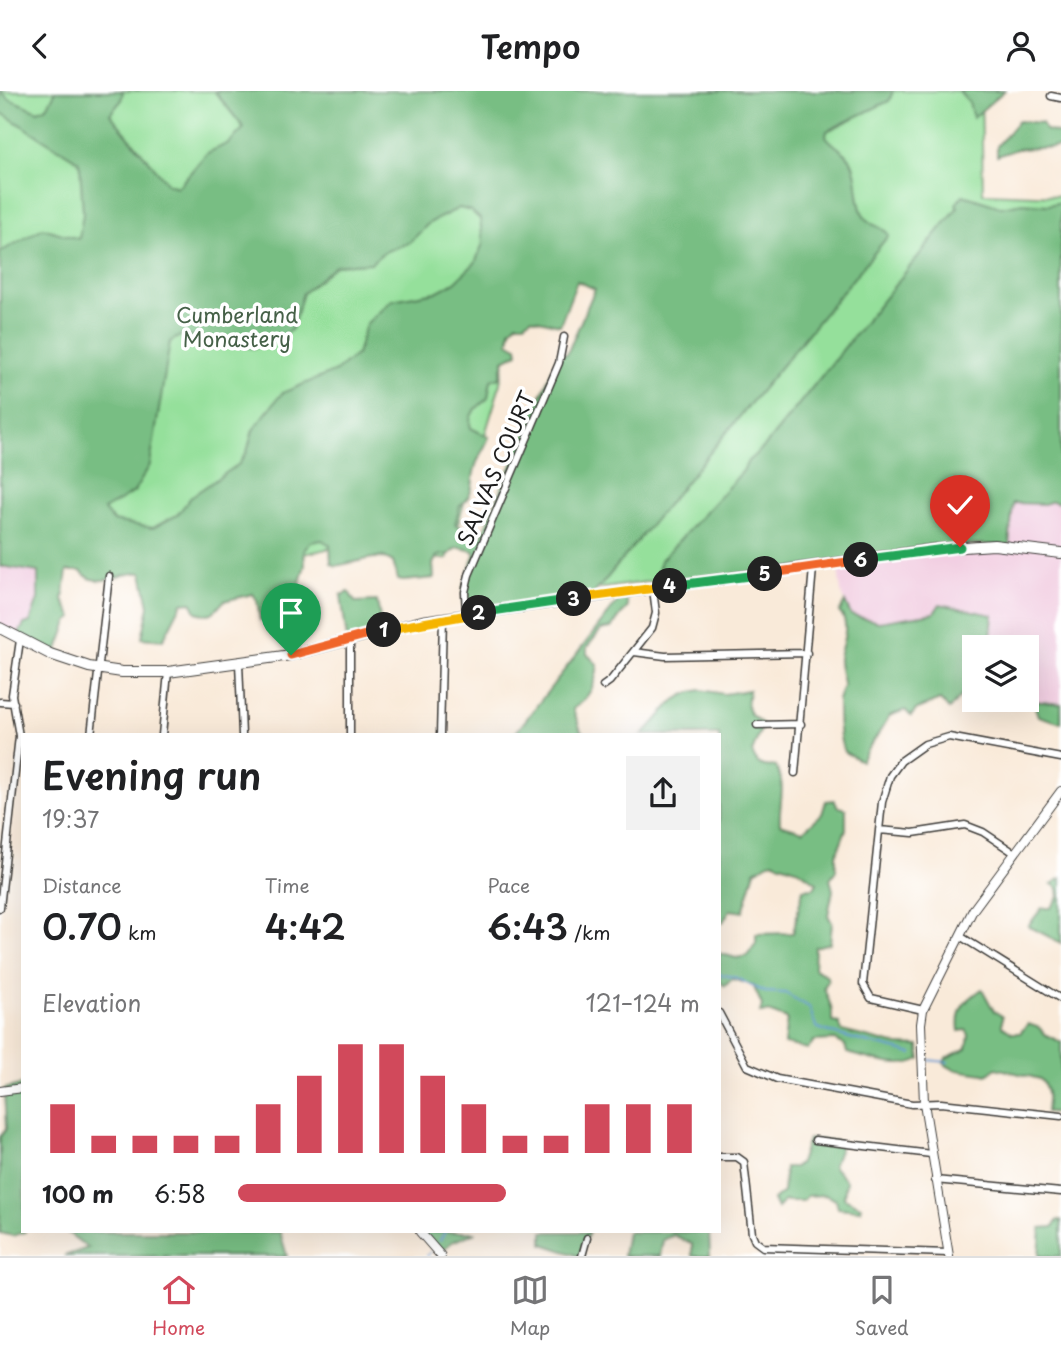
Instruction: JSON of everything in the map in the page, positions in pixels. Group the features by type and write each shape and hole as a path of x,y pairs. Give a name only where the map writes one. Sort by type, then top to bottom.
{"main road":[{"path":"0,628 50,654 99,669 133,673 167,672 291,655 407,624 443,618 968,546 1021,547 1061,553"}],"street":[{"path":"1051,96 1061,98"},
{"name":"SALVAS COURT","path":"466,615 465,592 469,575 559,363 564,337"},
{"path":"795,773 813,568"},
{"path":"91,733 109,576"},
{"path":"603,686 634,652 656,621 653,589"},
{"path":"440,733 443,618"},
{"path":"350,639 350,733"},
{"path":"0,908 19,736 12,689 20,640"},
{"path":"634,652 665,656 807,653"},
{"path":"239,663 242,733"},
{"path":"162,733 167,672"},
{"path":"0,702 14,703"},
{"path":"757,725 801,724"},
{"path":"923,1010 871,998 863,984 882,802 890,776 901,761 925,744 949,737 1061,758"},
{"path":"721,1157 737,1157 744,1162 752,1234 755,1241 763,1247 948,1255 934,1180 924,1103 920,1024 923,1010 973,910 1013,852 1061,791"},
{"path":"879,830 913,834 965,825 983,832 1013,852"},
{"path":"960,936 1061,999"},
{"path":"721,1017 747,1066 763,1075 832,1090 924,1103 1061,1116"},
{"path":"0,1091 21,1087"},
{"path":"816,1140 931,1154"},
{"path":"934,1180 1061,1192"},
{"path":"421,1233 441,1256"},
{"path":"582,1256 587,1238"}],"shaded area":[{"path":"1061,499 1061,704 1039,701 1039,635 991,635 993,615 935,613 879,622 851,615 841,592 837,561 1009,545 1012,503 1058,503"},
{"path":"0,566 38,572 38,599 30,622 17,637 0,627"}],"green space":[{"name":"Cumberland Monastery","path":"0,91 981,91 983,193 1061,196 1061,399 948,539 491,604 606,270 520,289 498,392 447,559 361,558 331,548 304,554 0,567"},
{"name":"Cumberland Monastery","path":"0,91 9,99 38,111 47,107 56,91 123,91 121,101 110,114 168,184 178,187 207,153 229,143 244,128 214,91 893,91 889,101 827,131 826,136 852,163 859,204 864,216 889,235 593,595 464,614 463,588 475,552 458,548 450,554 437,556 433,564 434,578 403,581 398,580 393,562 382,556 336,566 331,563 330,545 322,540 311,542 304,550 305,565 293,607 274,611 270,618 260,620 257,600 253,594 224,601 210,614 196,612 191,602 182,603 163,640 142,638 149,606 142,573 95,580 81,571 67,571 63,600 73,618 68,622 56,655 17,637 24,624 30,622 38,599 38,572 0,566 0,252 43,228 79,239 83,213 80,166 78,161 0,112","holes":["459,208 471,211 480,219 483,243 475,263 455,282 436,292 392,300 366,324 357,354 336,371 282,393 253,430 247,452 239,464 192,496 177,515 153,528 113,521 104,510 134,492 150,465 170,342 182,335 254,348 276,340 292,329 303,293 336,265 371,263 384,252 409,243 429,223","577,281 595,289 567,354 559,353 481,537 455,524 460,506 471,492 476,464 489,437 471,428 470,418 488,398 491,380 500,377 504,360 518,353 517,347 509,342 510,330 517,323 525,323 531,318 560,325"]},
{"path":"959,91 1004,91 973,118 969,102"},
{"path":"1018,121 1042,123 1045,130 1061,134 1061,147 1017,149 997,156 997,146"},
{"path":"963,195 1001,207 1022,203 1048,205 1061,202 1061,499 1058,503 1013,503 1009,546 974,544 654,586 661,560 743,471 748,461 765,446 958,207 956,204"},
{"path":"349,592 355,602 377,601 382,629 347,640 341,595"},
{"path":"625,592 628,607 611,628 601,630 587,647 587,654 598,665 597,672 588,695 573,709 584,733 516,733"},
{"path":"845,602 851,615 879,622 934,613 940,604 993,615 991,635 962,635 962,695 949,709 940,700 917,709 911,716 905,710 889,716 861,761 844,752 839,733 838,702 843,686 839,658 845,622 839,612"},
{"path":"701,690 724,694 749,690 749,712 763,724 752,752 760,765 775,766 779,773 782,787 780,824 803,831 822,814 826,801 834,800 838,807 846,809 846,829 836,856 836,870 830,879 833,890 828,915 832,923 830,943 815,947 814,969 826,975 828,980 824,988 832,1009 832,1022 839,1023 842,1031 898,1045 919,1046 920,1059 903,1064 874,1060 847,1053 845,1045 835,1040 814,1041 808,1049 784,1044 787,1019 768,1012 760,1013 762,1005 753,985 732,979 725,986 721,983 721,954 736,958 747,956 756,943 756,934 793,933 803,889 814,888 817,883 799,870 772,861 755,871 743,912 730,910 721,922 721,733 644,733 674,701"},
{"path":"1039,702 1061,704 1061,723 1038,716"},
{"path":"1061,878 1061,943 1028,926 1042,908 1051,908 1059,897 1058,888 1052,884"},
{"path":"982,989 994,1011 1002,1016 1002,1026 1012,1033 1020,1033 1028,1024 1040,1028 1044,1034 1061,1042 1061,1115 1046,1112 1047,1090 1040,1079 996,1068 987,1075 953,1069 944,1063 946,1058 967,1048 969,1035 966,1030 959,1031 960,1011 966,1001"},
{"path":"21,1085 22,1233 13,1236 0,1233 0,1137 6,1129 4,1089"},
{"path":"808,1139 837,1141 841,1145 833,1166 846,1181 844,1198 861,1206 860,1210 838,1208 836,1200 825,1195 807,1196 803,1201 784,1201 777,1208 773,1200 783,1192 785,1167 795,1167 800,1163"},
{"path":"1061,1220 1061,1256 1039,1256 1041,1228 1053,1227"},
{"path":"68,1233 280,1233 287,1256 64,1256 88,1248"},
{"path":"420,1233 474,1233 452,1242 439,1253"},
{"path":"543,1233 589,1233 579,1256 543,1244"},
{"path":"627,1233 709,1233 710,1256 692,1256 692,1244 674,1235 663,1240 660,1256 623,1256"}],"waterway":[{"path":"721,974 734,977 765,992 785,993 809,1007 816,1027 912,1054"},
{"path":"927,1060 948,1062"},
{"path":"440,1240 444,1233"},
{"path":"427,1256 431,1251"}],"route":[{"path":"291,655 407,624 443,618 960,547"}]}
